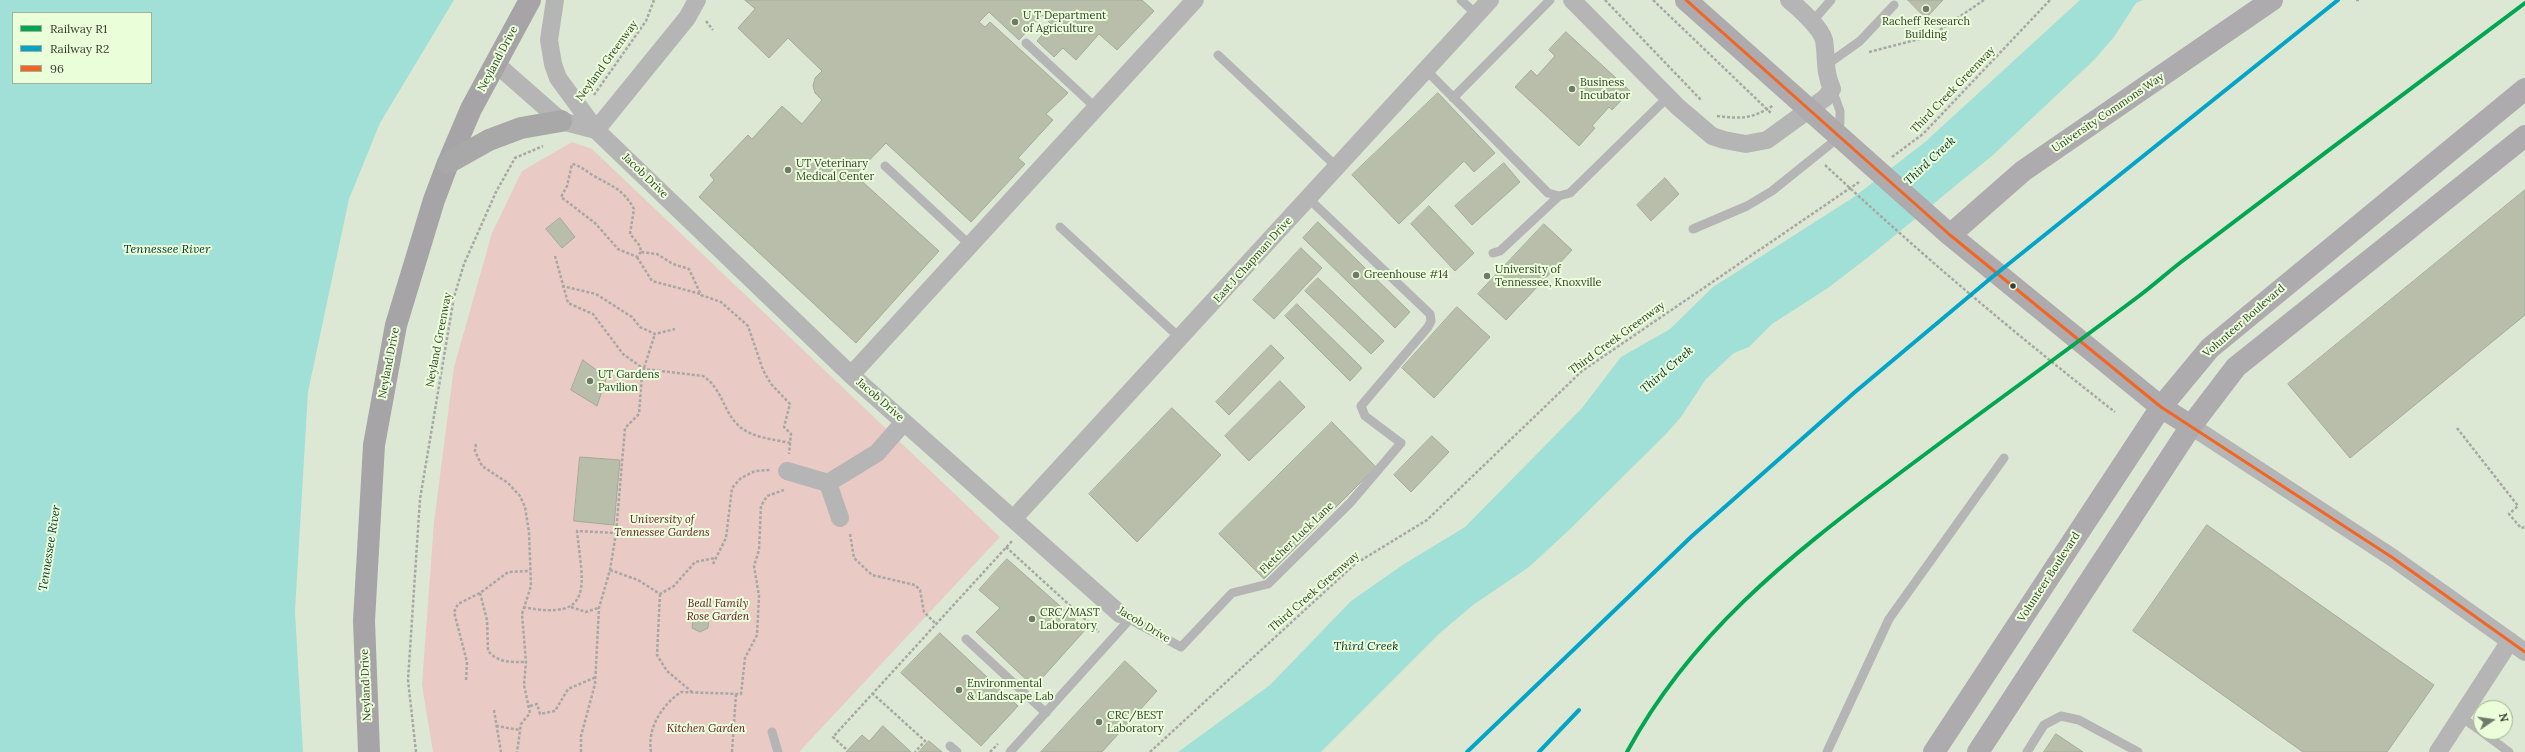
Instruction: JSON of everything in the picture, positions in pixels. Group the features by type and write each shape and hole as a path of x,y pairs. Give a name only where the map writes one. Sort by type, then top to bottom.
{"highway":[{"path":"448,163 489,140 521,128 561,121"}],"main road":[{"name":"Neyland Drive","path":"369,752 364,621 374,445 396,325 434,200 448,163 471,109 530,0"}],"street":[{"name":"Jacob Drive","path":"555,0 549,40 553,64 558,78 596,130 851,375 1125,616"},
{"path":"596,130 687,18 697,0"},
{"path":"851,375 1195,0"},
{"name":"East J Chapman Drive","path":"1019,523 1181,339 1490,0"},
{"path":"1572,0 1668,97 1712,136 1734,143 1746,144 1767,140 1825,98 1832,89 1826,74 1823,39 1811,23 1789,0"},
{"path":"1686,0 1731,38 1950,235 2161,407 2393,558 2525,652"},
{"name":"University Commons Way","path":"1950,235 2023,171 2272,0"},
{"name":"Jacob Drive","path":"495,63 561,121 596,130"},
{"name":"Volunteer Boulevard","path":"1934,752 2161,407 2210,348 2525,89"},
{"path":"1978,752 2191,426 2236,367 2525,136"},
{"path":"787,471 828,483 877,453 898,429"},
{"path":"828,483 840,518"},
{"path":"2438,752 2510,641"}],"lane":[{"path":"1460,0 1477,15"},
{"path":"1454,98 1550,0"},
{"path":"1811,23 1831,0"},
{"path":"1825,66 1860,41 1894,5"},
{"path":"1026,43 1096,108"},
{"path":"1218,55 1338,168"},
{"path":"1426,70 1548,193 1559,196"},
{"path":"1692,228 1747,206 1772,191 1832,142 1840,123 1840,111 1832,89"},
{"path":"1494,253 1500,251 1559,196 1570,193 1668,97"},
{"path":"885,166 970,245"},
{"name":"Fletcher Luck Lane","path":"1181,647 1232,593 1268,584 1350,503 1401,443 1365,416 1361,406 1428,327 1431,322 1430,314 1309,199"},
{"path":"1060,227 1181,339"},
{"path":"1827,752 1889,619 2004,458"},
{"path":"1010,752 1110,642 1125,616"},
{"name":"Jacob Drive","path":"1125,616 1181,647"},
{"path":"966,639 1046,713"},
{"path":"2027,752 2044,725 2061,716 2079,720 2138,752"},
{"path":"2461,717 2473,726"},
{"path":"772,732 778,752"},
{"path":"2492,740 2509,752"}],"path":[{"name":"Neyland Greenway","path":"581,111 646,21 654,0"},
{"path":"1653,0 1778,120"},
{"name":"Third Creek Greenway","path":"1886,162 1923,134 2050,0"},
{"path":"2356,0 2361,0"},
{"path":"702,17 713,30"},
{"name":"Neyland Greenway","path":"416,752 408,680 420,499 454,297 464,264 496,192 515,158 549,144"},
{"path":"1824,163 1881,217 2009,329 2115,412"},
{"path":"637,257 641,252 640,246 630,234 634,209 626,195 613,185 592,175 584,168 572,164 567,186 561,197 595,223 623,253 637,257 652,280 701,294 721,302 748,326 763,370 771,384 790,404 784,427"},
{"name":"Third Creek Greenway","path":"1150,752 1355,564 1427,520 1582,371 1861,180"},
{"path":"641,252 657,254 673,264 689,269 701,294"},
{"path":"555,256 562,286 568,302 593,314 623,354 644,369 703,376 710,380 720,394 732,419 742,429 757,436 790,443"},
{"path":"562,286 596,294 632,317 640,327 655,334 675,329"},
{"path":"581,752 581,736 596,677 599,608 610,570 616,533 625,428 639,414 644,369 655,334"},
{"path":"2457,428 2518,506 2509,514 2521,528 2525,527"},
{"path":"476,444 475,451 482,466 508,483 520,496 525,507 529,532 531,586 523,607 522,623 526,662 524,685 530,706 530,713 521,724 517,752"},
{"path":"714,564 726,538 732,488 741,478 755,470 787,471"},
{"path":"651,752 655,722 666,704 681,692 741,694 745,658 757,635 759,596 754,566 759,550 761,506 764,498 776,493"},
{"path":"840,518 851,537 854,558 872,575 915,585 920,590 924,612 936,624"},
{"path":"846,749 833,737 1006,547 1019,523"},
{"path":"571,607 579,599 582,586 577,531 616,533"},
{"path":"1006,547 1110,642"},
{"path":"660,594 674,586 695,562 716,558"},
{"path":"610,570 638,580 660,594"},
{"path":"466,680 467,662 454,612 458,604 480,592 508,572 530,571"},
{"path":"480,592 487,620 488,651 494,658 503,662 526,662"},
{"path":"660,594 657,655 667,671 693,692"},
{"path":"523,607 548,609 571,607 586,612 599,608"},
{"path":"530,706 537,704 540,714 555,711 568,689 596,677"},
{"path":"872,693 925,741 915,752"},
{"path":"732,752 736,694"},
{"path":"494,710 500,752"},
{"path":"496,726 520,730"}],"green space":[{"name":"University of Tennessee Gardens","path":"572,142 592,149 1000,537 799,752 433,752 422,685 434,522 454,367 492,233 522,171"}],"water":[{"name":"Tennessee River","path":"0,0 454,0 380,123 349,199 308,392 295,611 303,752 0,752"},
{"name":"Third Creek","path":"2080,0 2143,0 2136,3 2114,37 2094,60 1993,155 1871,255 1828,288 1772,324 1749,347 1734,353 1706,379 1681,417 1665,435 1567,532 1529,567 1473,605 1440,633 1321,752 1178,752 1270,685 1351,601 1404,564 1465,527 1582,408 1621,357 1670,329 1713,287 1854,197 1925,142"}],"building":[{"name":"UT Veterinary Medical Center","path":"745,0 1142,0 1154,11 1117,50 1099,34 1076,60 1063,48 1054,57 1037,41 1051,24 1042,15 1019,40 989,12 979,22 985,27 990,22 1068,93 1046,114 1053,120 1018,158 1025,164 971,222 886,143 855,175 939,251 856,343 699,197 714,180 710,175 748,135 752,139 782,106 802,124 822,100 815,93 813,86 815,78 822,71 788,38 769,58 738,28 755,9"},
{"name":"Racheff Research Building","path":"1908,0 1943,0 1926,18"},
{"name":"Business Incubator","path":"1566,32 1630,91 1612,110 1609,107 1592,126 1595,128 1579,146 1515,87 1531,70 1537,76 1555,56 1549,50"},
{"path":"1438,93 1495,153 1474,172 1464,161 1399,224 1352,175"},
{"path":"1504,163 1520,182 1472,225 1455,206"},
{"path":"1665,178 1679,194 1651,221 1637,205"},
{"path":"2525,190 2525,315 2350,458 2288,384"},
{"path":"1429,206 1474,253 1455,271 1411,224"},
{"path":"560,218 575,237 562,248 546,229"},
{"name":"Greenhouse #14","path":"1318,222 1410,312 1395,328 1303,238"},
{"path":"1544,224 1572,250 1506,320 1478,294"},
{"path":"1301,248 1322,268 1274,319 1253,300"},
{"path":"1318,278 1384,341 1371,354 1305,291"},
{"path":"1297,304 1362,368 1350,381 1285,316"},
{"path":"1457,307 1490,337 1434,398 1402,368"},
{"path":"1271,345 1284,358 1229,415 1216,402"},
{"name":"UT Gardens Pavilion","path":"583,360 599,372 609,370 597,406 571,390"},
{"path":"1280,381 1305,407 1249,461 1225,436"},
{"path":"1172,408 1221,455 1137,542 1089,494"},
{"path":"1332,422 1376,467 1264,579 1219,534"},
{"path":"1432,436 1449,452 1411,492 1394,475"},
{"path":"580,457 620,460 614,525 574,521"},
{"path":"2207,525 2434,685 2387,752 2303,752 2133,631"},
{"name":"CRC/MAST Laboratory","path":"1007,559 1086,629 1034,687 976,632 1000,608 979,590"},
{"path":"703,614 709,619 708,628 700,632 692,628 693,618"},
{"name":"Environmental & Landscape Lab","path":"940,633 1018,706 981,746 901,673"},
{"name":"CRC/BEST Laboratory","path":"1125,661 1157,691 1102,752 1041,752"},
{"path":"883,726 911,752 846,752 862,735 869,741"},
{"path":"2056,734 2083,752 2044,752"},
{"path":"929,741 942,752 919,752"}],"rail line":[{"name":"R2","path":"1467,752 1692,536 1855,392 1991,278 2338,0"},
{"name":"R1","path":"1627,752 1652,710 1680,671 1711,635 1744,601 1816,538 1853,508 2139,296 2227,227 2525,3"},
{"name":"R2","path":"1539,752 1579,710"}],"transit line":[{"name":"96","path":"1686,0 1950,235 2161,407 2393,558 2525,652"}],"place":[{"name":"Racheff Research Building","path":"1926,9"},
{"name":"U T Department of Agriculture","path":"1015,22"},
{"name":"Business Incubator","path":"1572,89"},
{"name":"UT Veterinary Medical Center","path":"788,170"},
{"name":"Greenhouse #14","path":"1356,275"},
{"name":"University of Tennessee, Knoxville","path":"1487,276"},
{"name":"UT Gardens Pavilion","path":"590,381"},
{"name":"CRC/MAST Laboratory","path":"1032,619"},
{"name":"Environmental & Landscape Lab","path":"959,690"},
{"name":"CRC/BEST Laboratory","path":"1099,722"}],"park label":[{"name":"Beall Family Rose Garden","path":"718,610"},
{"name":"Kitchen Garden","path":"706,729"}]}
